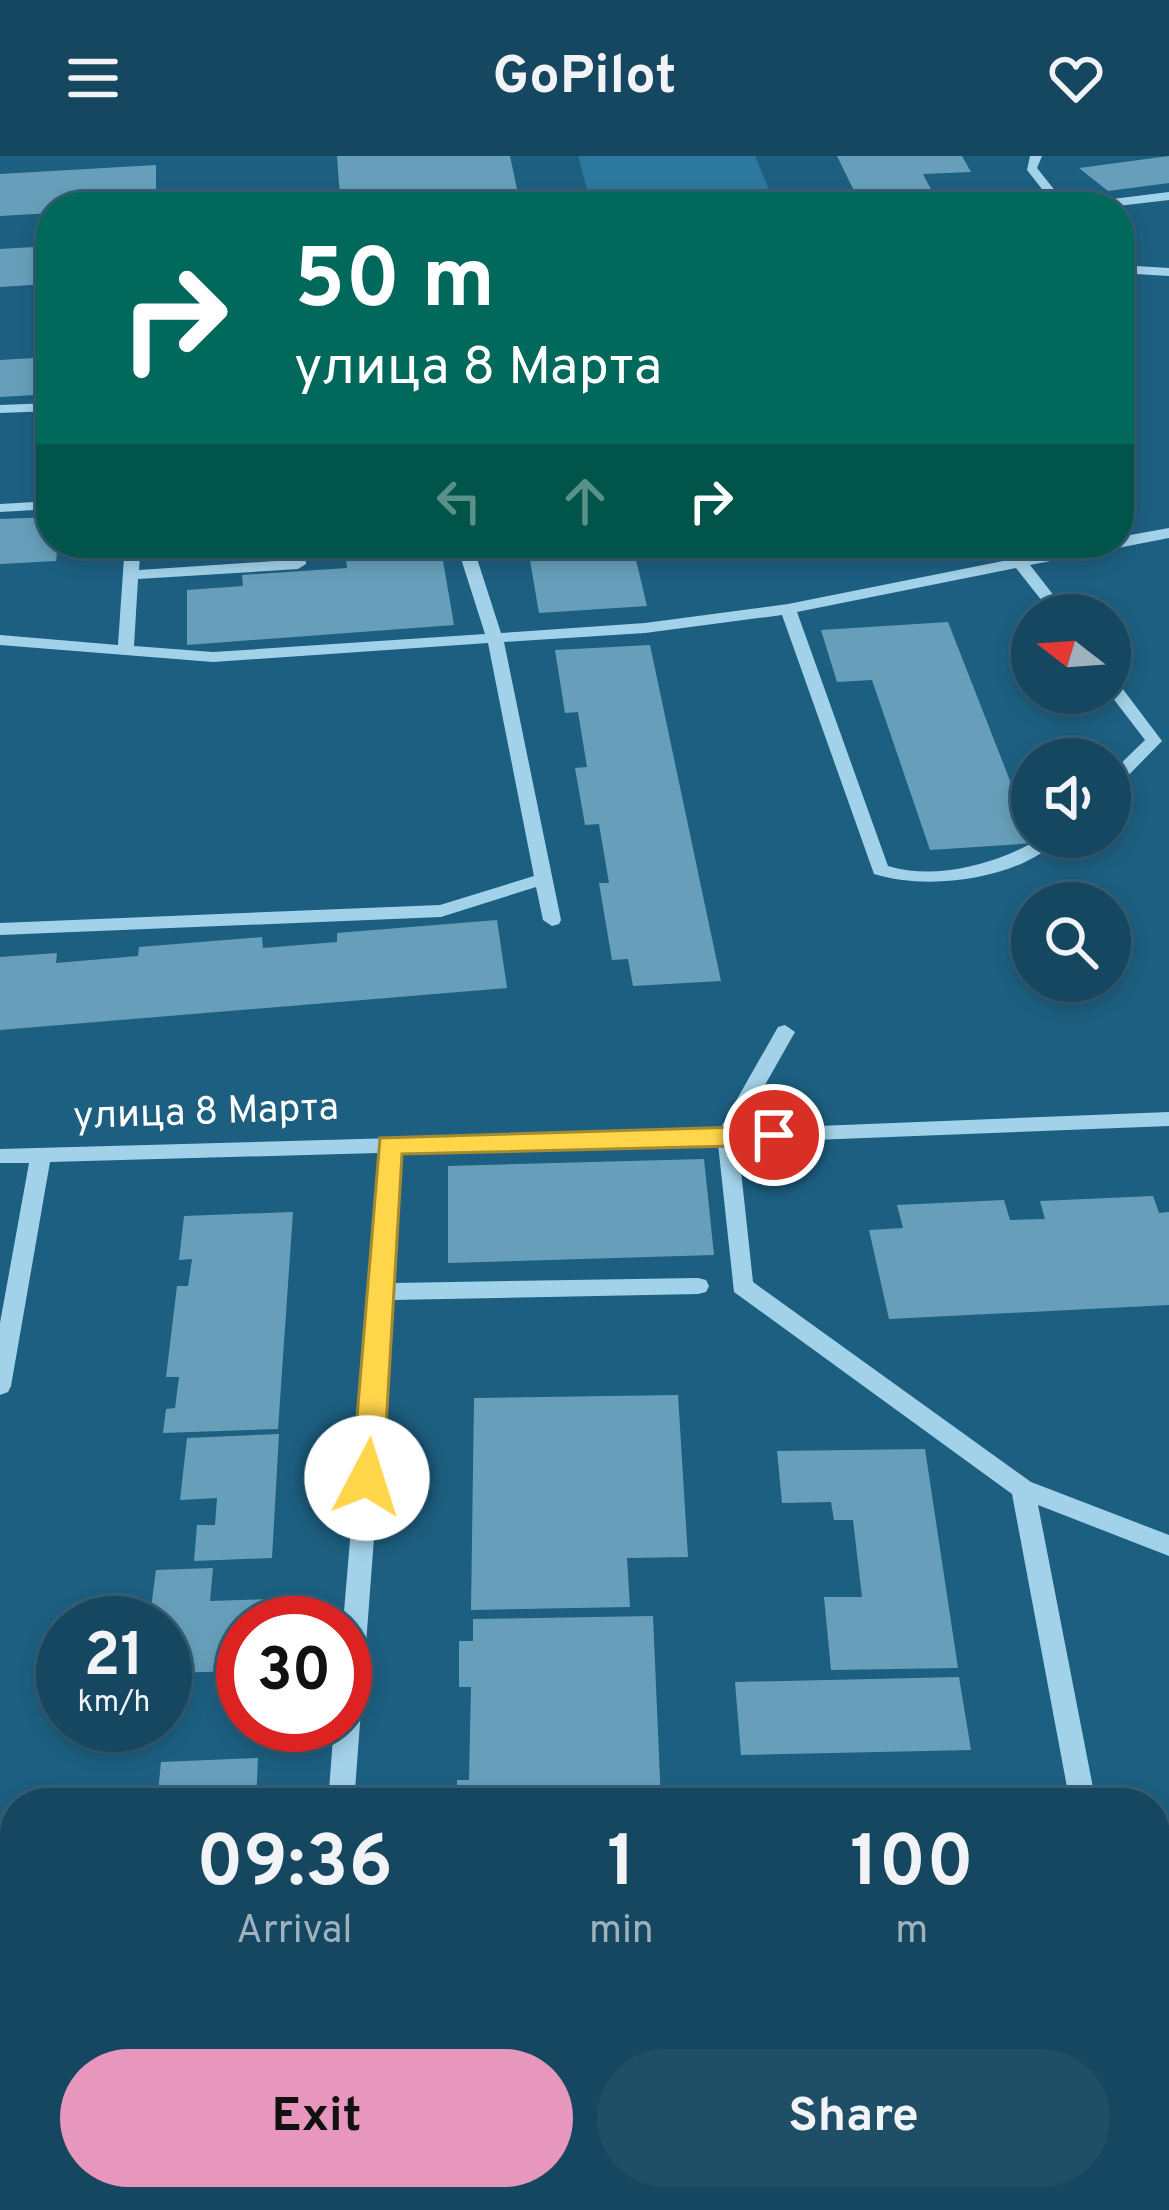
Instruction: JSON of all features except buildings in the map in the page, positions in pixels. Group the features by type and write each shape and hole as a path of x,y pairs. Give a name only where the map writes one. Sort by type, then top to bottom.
{"street":[{"path":"1036,156 1031,168 1050,192"},
{"path":"1134,200 1169,196"},
{"path":"1134,270 1169,272"},
{"path":"0,409 36,408"},
{"path":"0,508 36,506"},
{"path":"1134,539 1169,532"},
{"path":"126,651 132,558"},
{"path":"131,575 298,564 298,558"},
{"path":"469,558 495,639 552,920"},
{"path":"0,640 213,657 645,628 788,609 1040,558"},
{"path":"1020,562 1045,594"},
{"path":"788,609 880,870 912,879 947,877 1011,857"},
{"path":"1131,711 1154,741 1131,763"},
{"path":"0,929 441,911 546,878"},
{"path":"785,1032 727,1134 742,1286 1023,1489 1169,1546"},
{"name":"улица 8 Марта","path":"0,1156 1169,1119"},
{"path":"342,1788 382,1292 389,1145"},
{"path":"0,1386 40,1154"},
{"path":"382,1292 698,1286"},
{"path":"1023,1489 1080,1788"}],"shaded area":[{"path":"578,156 755,156 770,192 588,192"}],"route":[{"path":"367,1478 389,1145 774,1135"}]}
